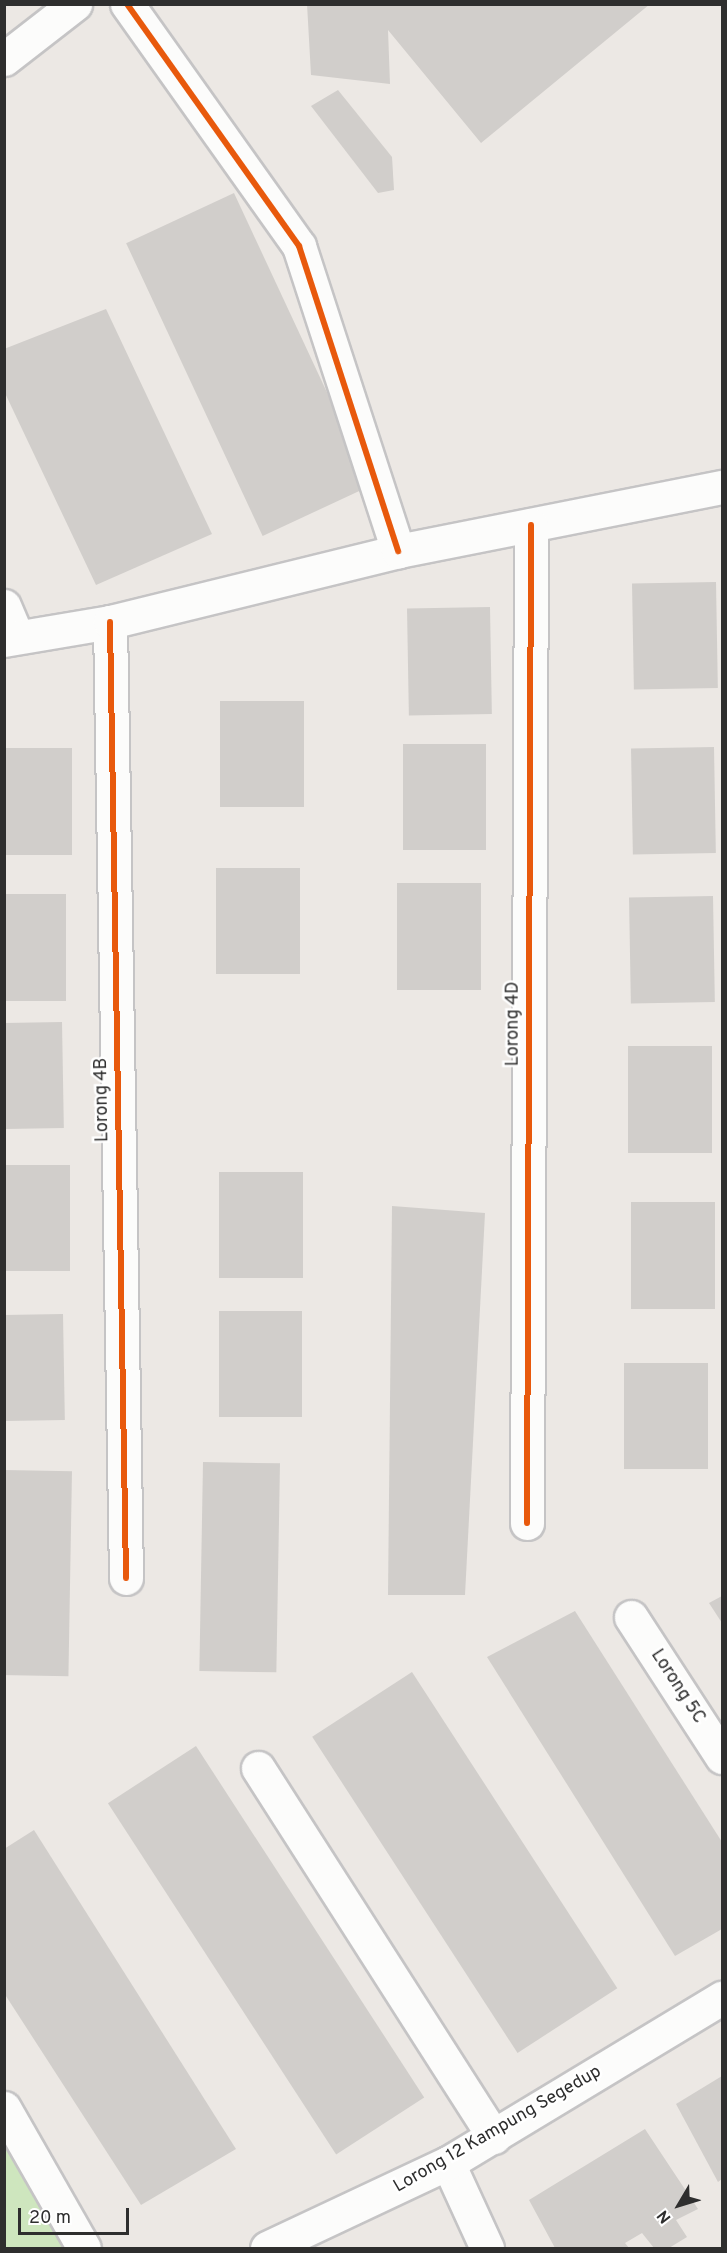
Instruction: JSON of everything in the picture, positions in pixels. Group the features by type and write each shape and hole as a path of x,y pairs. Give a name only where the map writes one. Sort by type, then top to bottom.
{"street":[{"path":"4,59 75,4"},
{"path":"128,4 299,246 398,551"},
{"path":"9,627 110,622 398,551 723,487"},
{"name":"Lorong 4D","path":"527,1523 531,525"},
{"name":"Lorong 4B","path":"110,622 126,1578"},
{"name":"Lorong 5C","path":"631,1617 723,1757"},
{"path":"258,1768 494,2137"},
{"name":"Lorong 12 Kampung Segedup","path":"267,2248 448,2163 723,1998"},
{"path":"4,2108 84,2248"},
{"path":"448,2163 487,2248"}],"green space":[{"path":"5,2137 70,2248 5,2248"}],"building":[{"path":"307,4 650,4 481,143 388,30 390,84 311,75"},
{"path":"338,90 392,157 394,190 378,193 311,106"},
{"path":"234,193 371,486 263,536 126,243"},
{"path":"106,309 212,534 96,585 4,391 4,349"},
{"path":"716,582 718,688 634,689 632,583"},
{"path":"490,607 492,714 409,715 407,608"},
{"path":"220,701 304,701 304,807 220,807"},
{"path":"403,744 486,744 486,850 403,850"},
{"path":"714,747 716,853 633,854 631,748"},
{"path":"4,748 72,748 72,855 4,855"},
{"path":"216,868 300,868 300,974 216,974"},
{"path":"397,883 481,883 481,990 397,990"},
{"path":"4,894 66,894 66,1001 4,1001"},
{"path":"713,896 715,1002 631,1003 629,897"},
{"path":"62,1022 64,1128 6,1129 4,1023"},
{"path":"628,1046 712,1046 712,1153 628,1153"},
{"path":"4,1165 70,1165 70,1271 4,1271"},
{"path":"219,1172 303,1172 303,1278 219,1278"},
{"path":"631,1202 715,1202 715,1309 631,1309"},
{"path":"392,1206 485,1213 465,1595 388,1595"},
{"path":"219,1311 302,1311 302,1417 219,1417"},
{"path":"63,1314 65,1420 6,1421 4,1315"},
{"path":"624,1363 708,1363 708,1469 624,1469"},
{"path":"203,1462 280,1463 276,1672 199,1671"},
{"path":"4,1470 72,1471 68,1676 4,1675"},
{"path":"722,1596 722,1623 709,1603"},
{"path":"575,1611 722,1842 722,1929 675,1956 487,1657"},
{"path":"412,1672 617,1988 518,2053 312,1737"},
{"path":"196,1746 424,2097 336,2155 108,1803"},
{"path":"34,1830 236,2149 141,2205 4,1993 4,1849"},
{"path":"722,2076 722,2179 718,2182 676,2104"},
{"path":"645,2129 698,2209 676,2220 687,2237 669,2248 654,2248 642,2233 625,2243 629,2248 555,2248 529,2200"}],"cycle path":[{"path":"127,4 299,246 398,551"},
{"path":"527,1523 531,525"},
{"path":"110,622 126,1578"}]}
